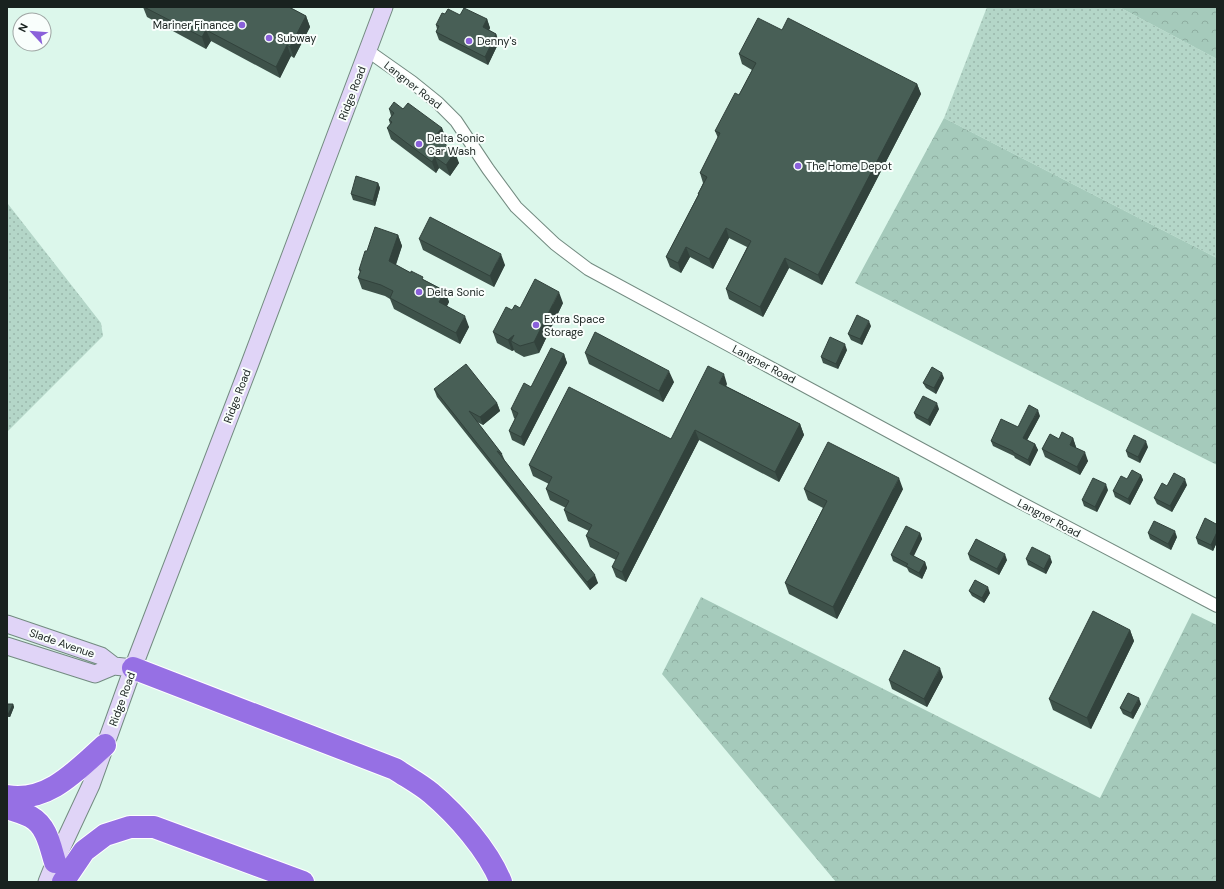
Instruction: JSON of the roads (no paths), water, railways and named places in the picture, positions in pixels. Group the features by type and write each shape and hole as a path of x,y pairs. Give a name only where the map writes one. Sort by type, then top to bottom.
{"highway":[{"path":"123,667 395,769 430,793 454,813 480,846 501,882"},
{"path":"7,796 30,796 46,792 65,780 105,745"},
{"path":"7,808 32,817 42,827 48,838 55,862"},
{"path":"62,882 84,851 105,835 130,827 154,827 303,882"}],"street":[{"name":"Ridge Road","path":"47,882 90,785 105,745 123,667 226,425 384,7"},
{"name":"Langner Road","path":"368,51 412,82 438,103 456,122 516,207 555,244 588,268 1008,496 1217,606"},
{"name":"Slade Avenue","path":"7,624 101,656 123,667"},
{"name":"Slade Avenue","path":"7,646 95,674 123,667"},
{"name":"Ridge Road","path":"62,882 90,785"}],"place":[{"name":"Mariner Finance","path":"242,25"},
{"name":"Subway","path":"269,38"},
{"name":"Denny's","path":"469,41"},
{"name":"Delta Sonic Car Wash","path":"419,144"},
{"name":"The Home Depot","path":"798,166"},
{"name":"Delta Sonic","path":"419,292"},
{"name":"Extra Space Storage","path":"536,325"}]}
